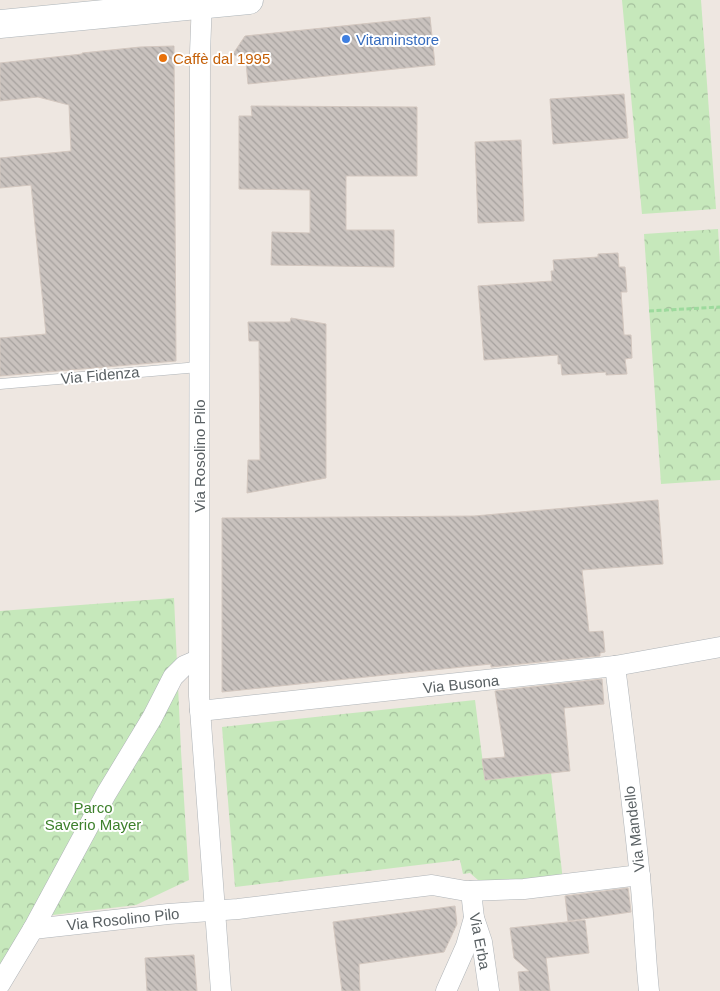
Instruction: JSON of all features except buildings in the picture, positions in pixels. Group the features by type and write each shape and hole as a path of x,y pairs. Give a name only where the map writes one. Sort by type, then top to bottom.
{"main road":[{"path":"0,24 202,2 248,0"}],"street":[{"name":"Via Rosolino Pilo","path":"202,2 200,63 198,660 220,991"},
{"name":"Via Busona","path":"200,711 615,666 720,647"},
{"path":"0,984 174,677 184,666 198,660"},
{"name":"Via Mandello","path":"615,666 640,875 649,991"},
{"path":"214,911 432,885 472,891 544,887 640,875"},
{"name":"Via Erba","path":"472,891 474,918 482,942 489,991"},
{"name":"Via Rosolino Pilo","path":"32,929 214,911"},
{"path":"446,991 466,946 474,918"}],"lane":[{"name":"Via Fidenza","path":"0,384 199,366"}],"path":[{"path":"649,311 720,307"}],"green space":[{"path":"622,0 701,0 716,209 642,214"},
{"path":"718,229 720,264 720,480 661,484 644,234"},
{"name":"Parco Saverio Mayer","path":"174,598 189,880 136,905 28,918 0,968 0,611"},
{"path":"475,700 485,780 551,773 563,881 485,882 478,880 470,873 463,874 460,860 235,887 222,727"}],"place":[{"name":"Vitaminstore","path":"346,39"},
{"name":"Caffè dal 1995","path":"163,58"}]}
